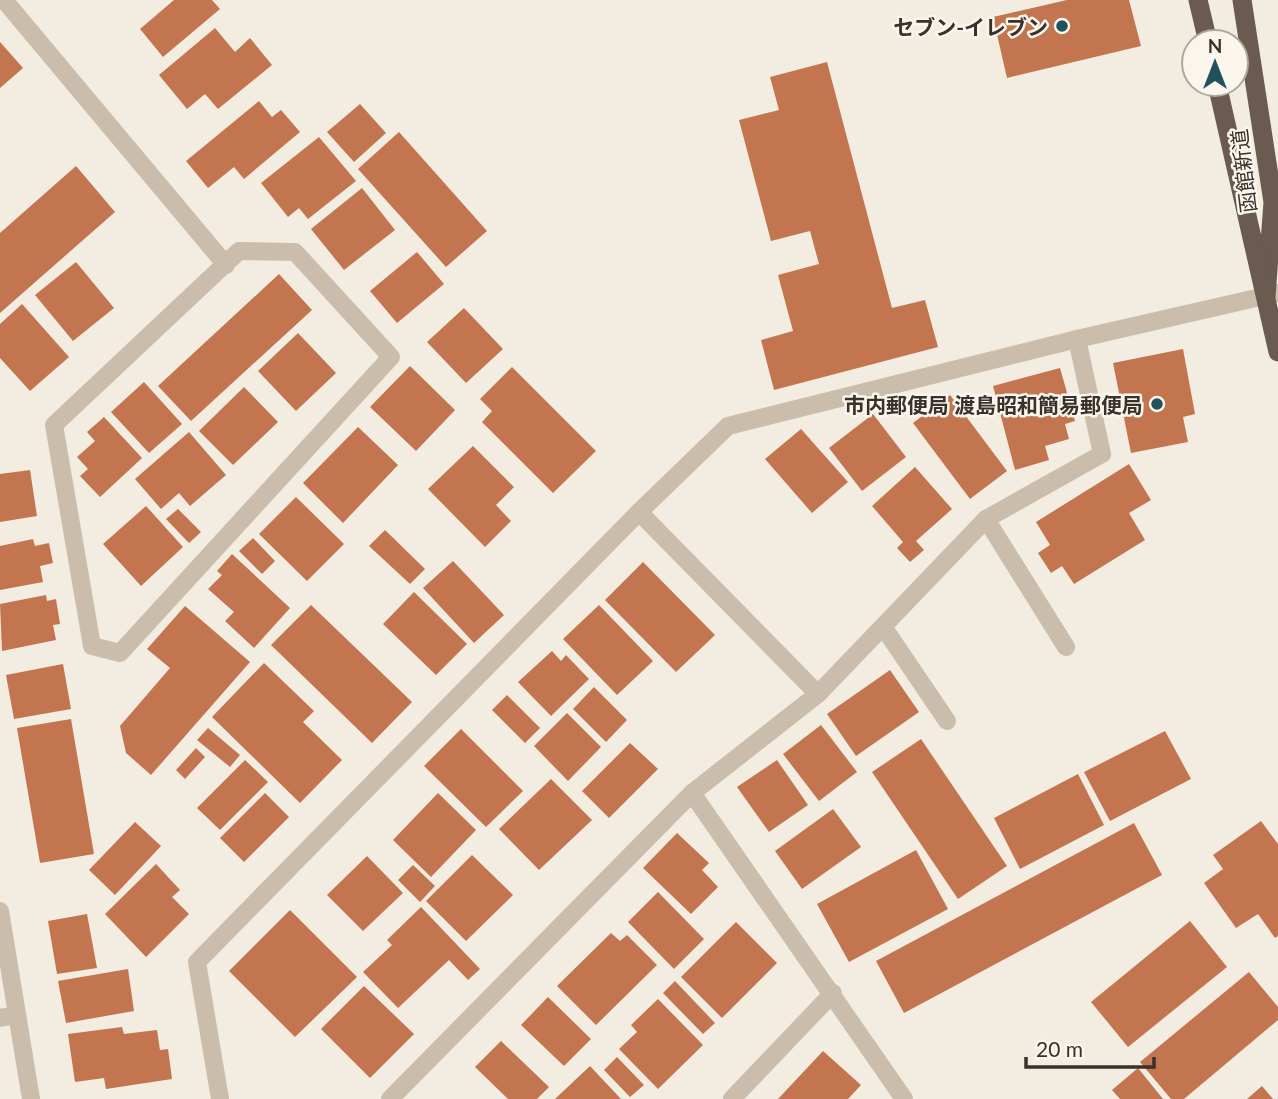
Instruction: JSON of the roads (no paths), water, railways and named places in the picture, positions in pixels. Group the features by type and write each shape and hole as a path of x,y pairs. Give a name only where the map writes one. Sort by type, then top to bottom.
{"highway":[{"path":"1198,0 1205,28"},
{"name":"函館新道","path":"1242,0 1273,202 1272,294"},
{"path":"1221,98 1272,294 1278,352"}],"street":[{"path":"4,0 226,265"},
{"path":"239,251 295,252 391,356 120,653 92,646 54,425 226,265 239,251"},
{"path":"220,1099 197,962 639,512 728,426 1077,339 1272,294"},
{"path":"390,1099 692,793 818,694 986,519 1102,454 1077,339"},
{"path":"639,512 818,694"},
{"path":"986,519 1066,647"},
{"path":"884,628 947,721"},
{"path":"692,793 834,993 904,1099"},
{"path":"0,911 8,1017 31,1099"},
{"path":"733,1099 834,993"}],"place":[{"name":"セブン-イレブン","path":"1062,26"},
{"name":"市内郵便局 渡島昭和簡易郵便局","path":"1157,404"}]}
